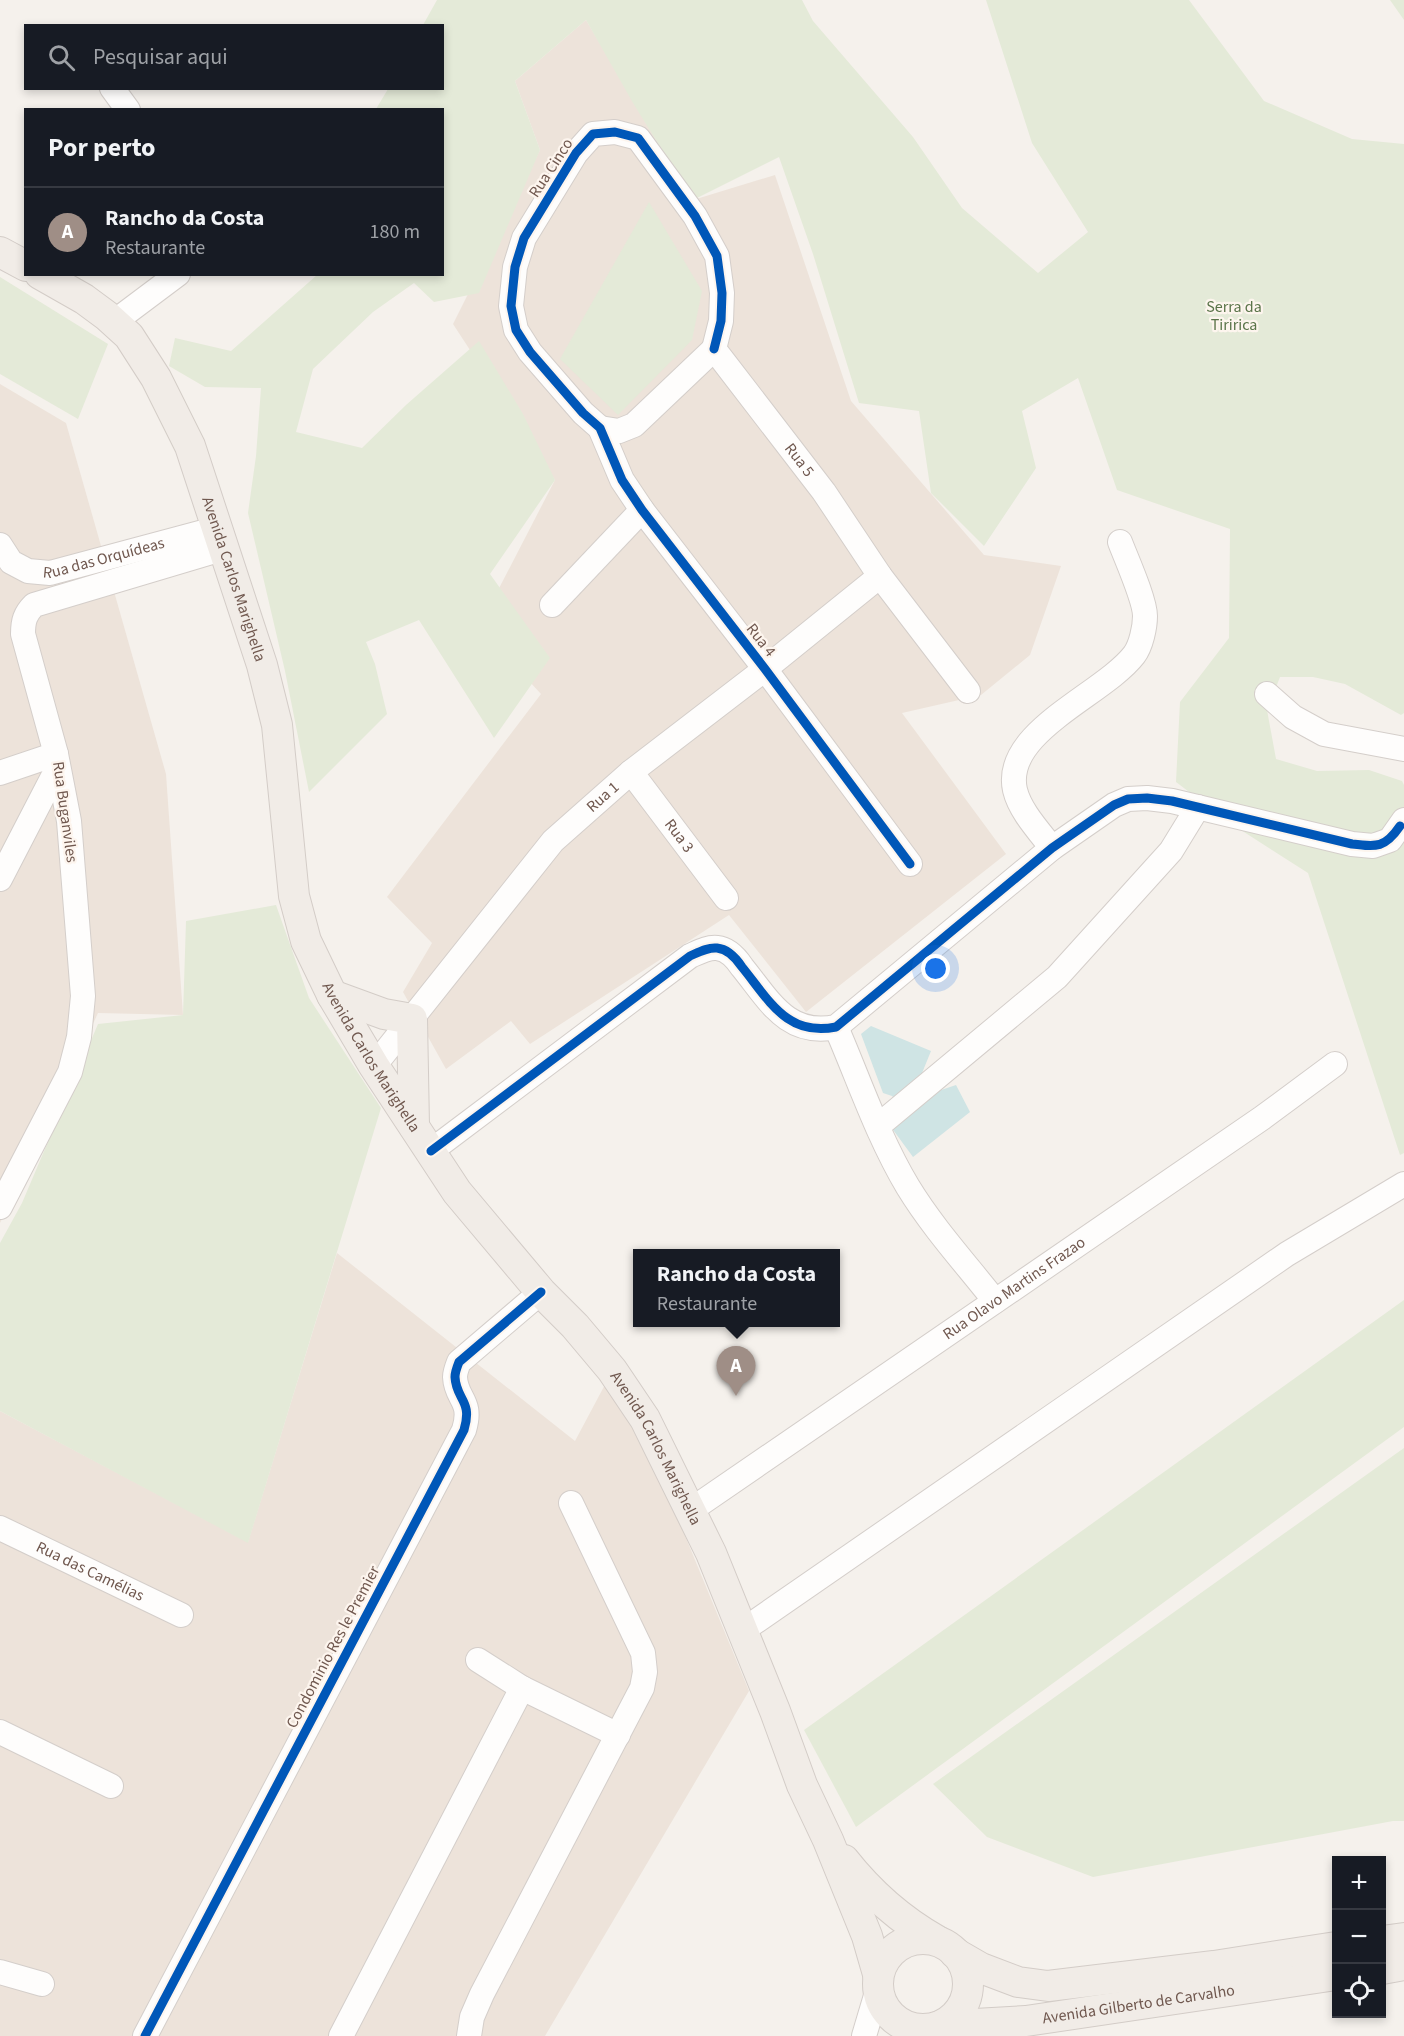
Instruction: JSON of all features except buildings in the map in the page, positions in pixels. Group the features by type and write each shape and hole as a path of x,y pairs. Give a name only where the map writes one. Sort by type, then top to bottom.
{"main road":[{"path":"0,252 24,265"},
{"name":"Avenida Carlos Marighella","path":"44,276 84,299 129,336 156,378 190,446 262,665 277,725 294,896 306,941 332,995 374,1066 458,1192 541,1292 575,1326 612,1370 645,1419 711,1553 802,1785 828,1840 867,1936 878,1981"},
{"path":"332,995 384,1014 412,1019 414,1126"},
{"name":"Avenida Carlos Marighella","path":"828,1840 876,1897 915,1929 946,1946"},
{"path":"1386,1940 1404,1938"},
{"path":"924,1939 946,1946 963,1963 967,1974 966,1994 960,2009 950,2020 934,2030 909,2027 898,2022 883,2006 878,1981 885,1959 900,1945 912,1940 924,1939"},
{"name":"Avenida Gilberto de Carvalho","path":"946,1946 981,1968 1018,1982 1048,1986 1214,1966 1332,1948"},
{"path":"1386,1968 1404,1965"},
{"name":"Avenida Gilberto de Carvalho","path":"934,2030 1026,2021 1332,1976"}],"street":[{"path":"113,90 127,108"},
{"name":"Rua Cinco","path":"600,428 583,413 530,352 516,330 511,306 515,267 524,238 576,153 592,134 615,132 638,138 695,216 717,256 722,293 721,321 714,349"},
{"path":"114,322 175,276"},
{"path":"600,428 619,431 634,425 714,349"},
{"name":"Rua 5","path":"714,349 824,492 880,576 968,691"},
{"name":"Rua 4","path":"600,428 622,480 642,510 765,669 910,864"},
{"path":"552,605 642,510"},
{"name":"Rua das Orquídeas","path":"0,545 11,562 28,571 50,573 221,538"},
{"name":"Rua Buganviles","path":"0,1207 70,1072 79,1037 83,996 69,821 57,760 22,634 23,621 27,612 34,605 221,538"},
{"path":"1052,848 1023,808 1015,790 1014,771 1021,752 1035,734 1114,676 1136,654 1145,614 1120,542"},
{"name":"Rua 1","path":"374,1066 553,842 631,772 765,669 880,576"},
{"path":"1267,694 1293,717 1324,734 1404,749"},
{"path":"0,773 57,760"},
{"path":"0,879 57,760"},
{"name":"Rua 3","path":"631,772 726,898"},
{"path":"431,1151 690,956 706,949 719,948 733,955 781,1015 801,1026 819,1030 836,1027 1052,848 1114,805 1128,799 1147,798 1172,801 1352,844 1373,846 1390,840 1402,823"},
{"path":"878,1126 1056,977 1171,851 1198,807"},
{"path":"836,1027 878,1126 908,1187 995,1302"},
{"name":"Rua Olavo Martins Frazao","path":"691,1510 1263,1118 1335,1064"},
{"path":"742,1631 1287,1254 1404,1184"},
{"name":"Condominio Res le Premier","path":"145,2036 464,1430 467,1418 466,1405 458,1390 455,1376 459,1362 541,1292"},
{"path":"469,2036 472,2017 482,1994 642,1688 645,1672 643,1653 571,1503"},
{"name":"Rua das Camélias","path":"0,1528 181,1615"},
{"path":"478,1660 522,1688 618,1735"},
{"path":"341,2036 522,1688"},
{"path":"0,1732 111,1785"},
{"path":"0,1972 42,1984"},
{"path":"864,2036 878,1981"}],"shaded area":[{"path":"586,20 693,200 775,175 851,401 984,555 1061,566 1030,655 981,695 902,713 1006,854 806,1012 729,915 530,1044 511,1021 446,1069 403,992 432,943 387,897 541,694 479,627 555,480 453,324 540,150 515,81"},
{"path":"0,384 66,423 166,774 183,1015 98,1013 0,1223"},
{"path":"871,1026 931,1051 920,1078 929,1094 956,1085 970,1112 913,1157 891,1127 908,1111 892,1096 883,1093 861,1034"},
{"path":"337,1253 575,1441 608,1379 660,1475 749,1691 545,2036 0,2036 0,1411 248,1542"}],"green space":[{"name":"Serra da Tiririca","path":"437,0 802,0 813,21 913,137 962,208 1038,273 1088,232 1032,143 986,0 1189,0 1264,101 1352,139 1404,144 1404,713 1401,715 1345,684 1313,677 1280,677 1267,710 1276,759 1317,771 1369,770 1402,781 1404,785 1404,1153 1400,1155 1308,873 1230,823 1176,782 1180,702 1229,638 1230,529 1117,490 1078,378 1022,411 1036,468 984,546 931,493 919,411 859,403 813,254 779,157 693,200 633,103 586,20 515,81 540,150 479,293 434,302 414,283 373,312 313,369 296,432 362,448 406,405 479,341 523,414 555,480 490,574 550,658 494,738 419,620 366,642 375,664 387,714 309,792 285,671 248,513 256,456 261,388 205,387 169,366 175,338 231,351 316,276 444,276 444,108 377,108 387,90 444,90 444,24 424,24"},
{"path":"1390,0 1404,0 1404,20"},
{"path":"649,202 702,291 692,340 618,415 560,359"},
{"path":"0,277 108,344 78,419 0,374"},
{"path":"276,905 309,998 381,1108 248,1543 0,1411 0,1243 22,1203 98,1024 183,1015 186,921"},
{"path":"1404,1300 1404,1427 856,1827 804,1730"},
{"path":"1404,1448 1404,1821 1393,1821 1093,1877 987,1837 933,1784"}],"cycle path":[{"path":"714,349 721,321 722,293 717,256 695,216 638,138 615,132 593,134 576,153 524,238 515,267 511,306 516,330 530,352 583,413 600,428 622,480 642,510 765,669 910,864"},
{"path":"431,1151 690,956 707,949 721,949 731,954 771,1003 792,1021 819,1029 836,1027 1052,848 1114,805 1128,799 1147,798 1172,801 1361,845 1385,842 1400,826"},
{"path":"145,2036 464,1430 467,1412 455,1377 459,1362 541,1292"}],"place":[{"name":"Rancho da Costa","path":"736,1396"}]}
